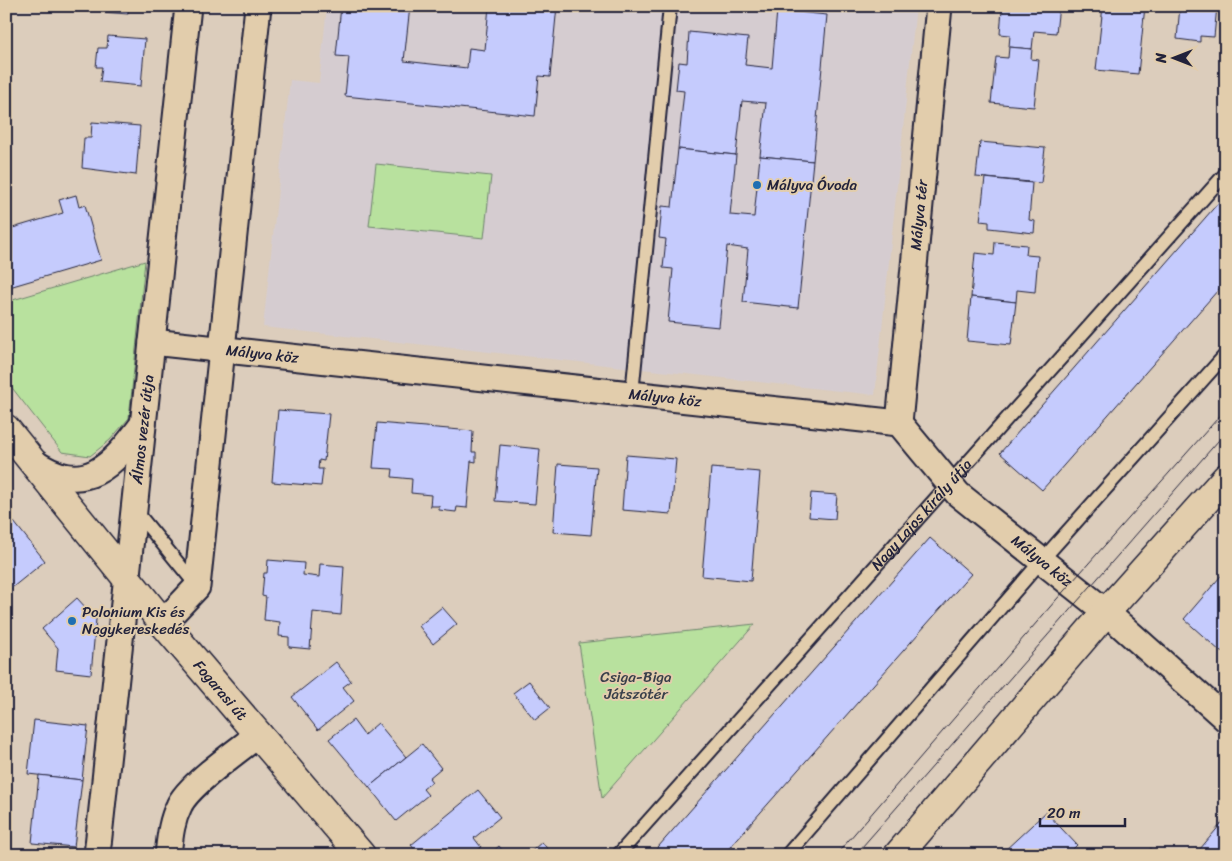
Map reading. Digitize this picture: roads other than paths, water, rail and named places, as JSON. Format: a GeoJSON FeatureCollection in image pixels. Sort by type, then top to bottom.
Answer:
{"type":"FeatureCollection","features":[{"type":"Feature","properties":{"kind":"main road","name":"Fogarasi út"},"geometry":{"type":"LineString","coordinates":[[7,432],[32,460],[163,623],[361,855]]}},
{"type":"Feature","properties":{"kind":"main road"},"geometry":{"type":"LineString","coordinates":[[898,855],[1106,612],[1226,478]]}},
{"type":"Feature","properties":{"kind":"street","name":"Álmos vezér útja"},"geometry":{"type":"LineString","coordinates":[[96,855],[188,6]]}},
{"type":"Feature","properties":{"kind":"street"},"geometry":{"type":"LineString","coordinates":[[163,623],[197,587],[258,6]]}},
{"type":"Feature","properties":{"kind":"street","name":"Mályva tér"},"geometry":{"type":"LineString","coordinates":[[899,423],[939,6]]}},
{"type":"Feature","properties":{"kind":"street","name":"Mályva köz"},"geometry":{"type":"LineString","coordinates":[[152,342],[899,423],[958,494],[1106,612],[1226,719]]}},
{"type":"Feature","properties":{"kind":"street"},"geometry":{"type":"LineString","coordinates":[[32,460],[48,471],[64,477],[92,475],[104,469],[116,459],[144,424]]}},
{"type":"Feature","properties":{"kind":"street"},"geometry":{"type":"LineString","coordinates":[[168,855],[171,826],[180,804],[196,786],[259,734]]}},
{"type":"Feature","properties":{"kind":"lane"},"geometry":{"type":"LineString","coordinates":[[632,394],[670,6]]}},
{"type":"Feature","properties":{"kind":"lane","name":"Nagy Lajos király útja"},"geometry":{"type":"LineString","coordinates":[[618,855],[1226,173]]}},
{"type":"Feature","properties":{"kind":"lane"},"geometry":{"type":"LineString","coordinates":[[788,855],[1042,560],[1226,354]]}},
{"type":"Feature","properties":{"kind":"lane"},"geometry":{"type":"LineString","coordinates":[[134,510],[197,587]]}},
{"type":"Feature","properties":{"kind":"tram line"},"geometry":{"type":"LineString","coordinates":[[836,855],[1056,600],[1226,409]]}},
{"type":"Feature","properties":{"kind":"tram line"},"geometry":{"type":"LineString","coordinates":[[855,855],[1226,432]]}},
{"type":"Feature","properties":{"kind":"place","name":"Mályva Óvoda"},"geometry":{"type":"Point","coordinates":[757,185]}},
{"type":"Feature","properties":{"kind":"place","name":"Polonium Kis és Nagykereskedés"},"geometry":{"type":"Point","coordinates":[72,621]}},
{"type":"Feature","properties":{"kind":"park label","name":"Csiga-Biga Játszótér"},"geometry":{"type":"Point","coordinates":[636,686]}}]}
